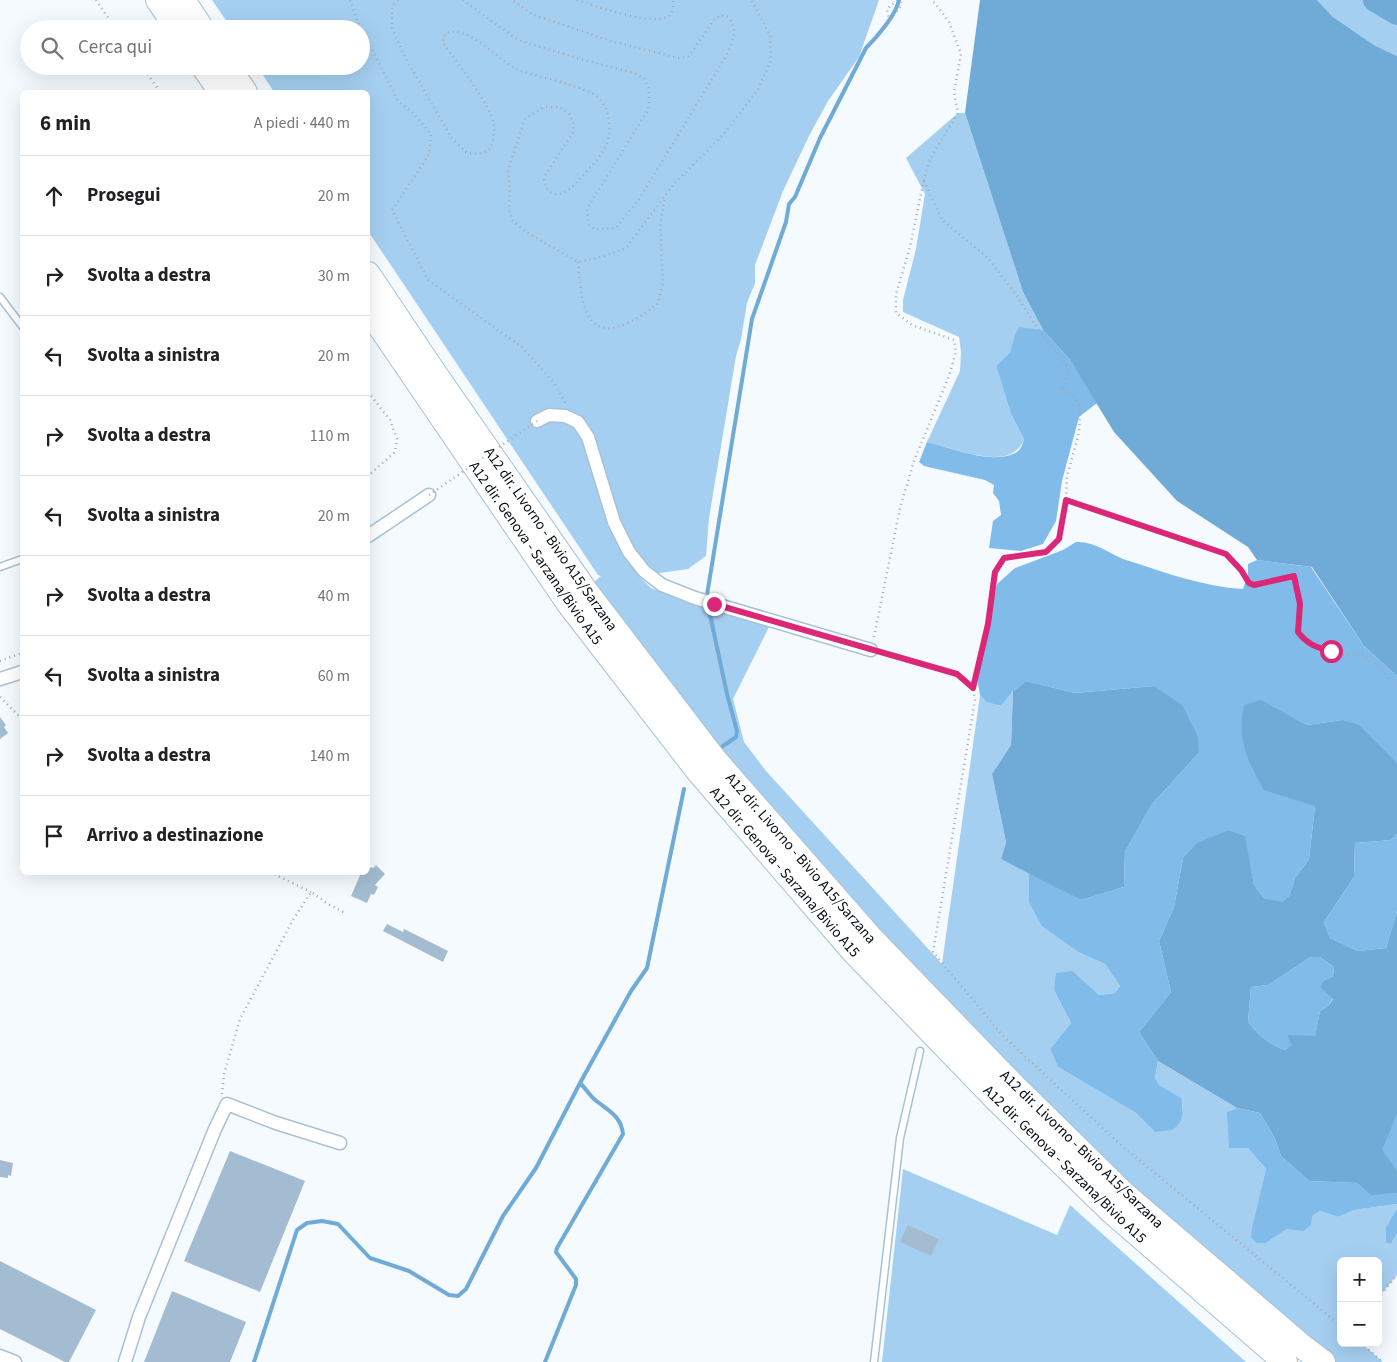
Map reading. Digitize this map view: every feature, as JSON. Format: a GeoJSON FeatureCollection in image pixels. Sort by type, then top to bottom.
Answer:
{"type":"FeatureCollection","features":[{"type":"Feature","properties":{"kind":"highway"},"geometry":{"type":"LineString","coordinates":[[158,0],[172,20]]}},
{"type":"Feature","properties":{"kind":"highway"},"geometry":{"type":"LineString","coordinates":[[183,0],[196,20]]}},
{"type":"Feature","properties":{"kind":"highway"},"geometry":{"type":"LineString","coordinates":[[209,75],[220,90]]}},
{"type":"Feature","properties":{"kind":"highway"},"geometry":{"type":"LineString","coordinates":[[233,75],[244,90]]}},
{"type":"Feature","properties":{"kind":"highway","name":"A12 dir. Livorno - Bivio A15/Sarzana"},"geometry":{"type":"LineString","coordinates":[[370,277],[585,590],[715,760],[857,922],[1012,1084],[1124,1194],[1303,1347],[1324,1362]]}},
{"type":"Feature","properties":{"kind":"highway","name":"A12 dir. Genova - Sarzana/Bivio A15"},"geometry":{"type":"LineString","coordinates":[[370,312],[569,604],[698,771],[854,951],[997,1100],[1111,1210],[1285,1362]]}},
{"type":"Feature","properties":{"kind":"street"},"geometry":{"type":"LineString","coordinates":[[537,421],[549,414],[565,416],[578,422],[588,438],[614,522],[629,552],[644,571],[662,585],[695,598],[871,650]]}},
{"type":"Feature","properties":{"kind":"street"},"geometry":{"type":"LineString","coordinates":[[370,535],[429,495]]}},
{"type":"Feature","properties":{"kind":"street"},"geometry":{"type":"LineString","coordinates":[[0,679],[20,673]]}},
{"type":"Feature","properties":{"kind":"street"},"geometry":{"type":"LineString","coordinates":[[125,1362],[139,1317],[227,1104],[276,1123],[340,1143]]}},
{"type":"Feature","properties":{"kind":"street"},"geometry":{"type":"LineString","coordinates":[[0,1356],[14,1362]]}},
{"type":"Feature","properties":{"kind":"lane"},"geometry":{"type":"LineString","coordinates":[[0,297],[20,323]]}},
{"type":"Feature","properties":{"kind":"lane"},"geometry":{"type":"LineString","coordinates":[[0,567],[20,560]]}},
{"type":"Feature","properties":{"kind":"lane"},"geometry":{"type":"LineString","coordinates":[[874,1362],[900,1138],[920,1051]]}},
{"type":"Feature","properties":{"kind":"path"},"geometry":{"type":"LineString","coordinates":[[96,0],[110,20]]}},
{"type":"Feature","properties":{"kind":"path"},"geometry":{"type":"LineString","coordinates":[[350,0],[357,20]]}},
{"type":"Feature","properties":{"kind":"path"},"geometry":{"type":"LineString","coordinates":[[398,0],[392,9],[392,28],[407,61],[451,137],[467,153],[478,154],[488,151],[492,142],[494,123],[486,105],[444,44],[443,39],[446,33],[460,32],[491,50],[514,68],[575,86],[599,98],[608,114],[610,134],[602,152],[573,187],[563,193],[552,194],[549,192],[544,177],[573,133],[574,124],[569,114],[560,107],[544,107],[525,119],[508,170],[509,207],[512,220],[526,232],[578,262],[606,256],[626,248],[673,185],[723,135],[757,91],[771,61],[770,35],[751,0]]}},
{"type":"Feature","properties":{"kind":"path"},"geometry":{"type":"LineString","coordinates":[[463,0],[518,40],[634,73],[644,78],[649,89],[648,110],[587,209],[589,225],[596,229],[616,228],[639,199],[728,52],[734,36],[732,23],[728,17],[720,15],[714,20],[688,57],[678,58],[611,41],[534,15],[512,0]]}},
{"type":"Feature","properties":{"kind":"path"},"geometry":{"type":"LineString","coordinates":[[577,0],[606,10],[645,19],[660,20],[670,15],[673,10],[673,0]]}},
{"type":"Feature","properties":{"kind":"path"},"geometry":{"type":"LineString","coordinates":[[897,0],[887,10],[889,19],[900,7],[901,0]]}},
{"type":"Feature","properties":{"kind":"path"},"geometry":{"type":"LineString","coordinates":[[930,0],[935,3],[949,22],[962,54],[954,92],[958,113],[931,157],[924,179],[910,247],[896,294],[896,313],[912,325],[954,340],[956,352],[949,376],[911,470],[900,508],[871,650],[957,674],[973,688]]}},
{"type":"Feature","properties":{"kind":"path"},"geometry":{"type":"LineString","coordinates":[[370,46],[398,101],[414,114],[431,134],[429,154],[392,210],[428,280],[522,347],[553,382],[578,422]]}},
{"type":"Feature","properties":{"kind":"path"},"geometry":{"type":"LineString","coordinates":[[148,75],[159,90]]}},
{"type":"Feature","properties":{"kind":"path"},"geometry":{"type":"LineString","coordinates":[[924,179],[942,220],[988,258],[1017,296],[1038,330],[1069,368],[1062,390],[1074,397],[1080,408],[1079,433],[1067,476],[1066,500],[1059,539],[1046,552],[1004,558],[995,572],[988,624],[973,688],[976,700],[933,952],[1003,1036],[1122,1146],[1337,1323]]}},
{"type":"Feature","properties":{"kind":"path"},"geometry":{"type":"LineString","coordinates":[[578,262],[584,308],[598,328],[612,328],[624,325],[657,305],[663,283],[660,227],[665,195]]}},
{"type":"Feature","properties":{"kind":"path"},"geometry":{"type":"LineString","coordinates":[[370,395],[390,420],[397,439],[395,452],[370,474]]}},
{"type":"Feature","properties":{"kind":"path"},"geometry":{"type":"LineString","coordinates":[[429,495],[537,421]]}},
{"type":"Feature","properties":{"kind":"path"},"geometry":{"type":"LineString","coordinates":[[1066,500],[1226,554],[1241,570],[1249,583],[1254,585],[1294,576],[1300,604],[1298,632],[1304,640],[1316,648],[1352,655],[1359,653],[1370,659],[1394,684],[1397,690]]}},
{"type":"Feature","properties":{"kind":"path"},"geometry":{"type":"LineString","coordinates":[[0,661],[20,654]]}},
{"type":"Feature","properties":{"kind":"path"},"geometry":{"type":"LineString","coordinates":[[0,697],[20,717]]}},
{"type":"Feature","properties":{"kind":"path"},"geometry":{"type":"LineString","coordinates":[[276,875],[310,892],[345,913]]}},
{"type":"Feature","properties":{"kind":"path"},"geometry":{"type":"LineString","coordinates":[[227,1104],[222,1095],[224,1074],[240,1019],[310,892]]}},
{"type":"Feature","properties":{"kind":"path"},"geometry":{"type":"LineString","coordinates":[[1382,1293],[1397,1275]]}},
{"type":"Feature","properties":{"kind":"path"},"geometry":{"type":"LineString","coordinates":[[1366,1347],[1383,1362]]}},
{"type":"Feature","properties":{"kind":"shaded area"},"geometry":{"type":"Polygon","coordinates":[[[212,0],[879,0],[859,57],[828,101],[809,136],[783,191],[755,265],[755,283],[747,303],[736,356],[709,518],[706,556],[688,569],[639,576],[651,588],[689,603],[769,627],[733,699],[744,742],[766,771],[942,964],[980,695],[986,702],[1001,706],[1013,691],[1011,745],[992,774],[1006,842],[1001,859],[1029,872],[1029,902],[1080,953],[1105,964],[1120,986],[1115,993],[1099,995],[1073,971],[1054,990],[1071,1023],[1050,1049],[1058,1067],[1136,1113],[1155,1132],[1182,1114],[1183,1106],[1180,1098],[1159,1085],[1155,1078],[1158,1061],[1237,1108],[1227,1112],[1248,1148],[1266,1169],[1251,1237],[1266,1243],[1320,1211],[1338,1217],[1354,1210],[1397,1204],[1397,1208],[1386,1227],[1386,1243],[1391,1244],[1397,1233],[1397,1275],[1382,1293],[1382,1257],[1337,1257],[1337,1347],[1366,1347],[1383,1362],[1324,1362],[1124,1194],[870,937],[585,590],[601,576],[598,575],[370,234],[370,90],[273,90],[263,75],[370,75],[370,20],[226,20],[212,0]]]}},
{"type":"Feature","properties":{"kind":"shaded area"},"geometry":{"type":"Polygon","coordinates":[[[980,0],[1317,0],[1333,17],[1374,45],[1397,56],[1397,676],[1364,646],[1312,567],[1257,560],[1248,547],[1177,501],[1114,432],[1070,360],[1043,330],[1023,292],[965,113],[980,0]]]}},
{"type":"Feature","properties":{"kind":"shaded area"},"geometry":{"type":"Polygon","coordinates":[[[1317,0],[1397,0],[1397,56],[1374,45],[1333,17],[1317,0]]]}},
{"type":"Feature","properties":{"kind":"shaded area"},"geometry":{"type":"Polygon","coordinates":[[[958,113],[965,113],[1023,292],[1043,330],[1019,328],[1015,334],[1010,352],[996,366],[1011,414],[1024,439],[1017,449],[1007,455],[995,457],[966,453],[927,442],[960,371],[961,352],[959,337],[903,312],[903,300],[916,249],[925,194],[906,158],[958,113]]]}},
{"type":"Feature","properties":{"kind":"shaded area"},"geometry":{"type":"Polygon","coordinates":[[[1019,327],[1043,330],[1070,360],[1097,403],[1079,417],[1062,481],[1056,521],[1043,544],[1021,551],[989,548],[993,521],[1001,515],[999,501],[993,493],[994,485],[985,480],[924,466],[919,462],[927,442],[970,454],[993,457],[1003,457],[1019,450],[1024,439],[1011,414],[996,366],[1010,352],[1019,327]]]}},
{"type":"Feature","properties":{"kind":"shaded area"},"geometry":{"type":"Polygon","coordinates":[[[1076,542],[1096,546],[1126,560],[1169,574],[1228,588],[1243,589],[1248,575],[1248,564],[1257,560],[1311,567],[1364,646],[1397,676],[1397,763],[1342,720],[1307,725],[1261,701],[1315,806],[1309,859],[1295,878],[1289,896],[1284,903],[1264,898],[1254,885],[1244,836],[1229,830],[1183,858],[1174,907],[1159,941],[1171,992],[1139,1032],[1158,1061],[1155,1078],[1159,1085],[1181,1098],[1183,1112],[1181,1121],[1171,1130],[1155,1132],[1136,1113],[1058,1067],[1050,1049],[1071,1023],[1054,990],[1056,973],[1073,971],[1099,995],[1115,993],[1120,986],[1105,964],[1080,953],[1042,926],[1029,902],[1029,872],[1081,900],[1124,887],[1125,852],[1152,804],[1199,753],[1154,686],[1075,693],[1026,681],[1013,691],[1001,706],[986,702],[980,695],[977,678],[997,584],[1015,568],[1063,550],[1076,542]]]}},
{"type":"Feature","properties":{"kind":"shaded area"},"geometry":{"type":"Polygon","coordinates":[[[1026,681],[1075,693],[1154,686],[1182,705],[1198,737],[1199,753],[1152,804],[1125,852],[1124,887],[1081,900],[1001,859],[1006,842],[992,774],[1011,745],[1013,691],[1026,681]]]}},
{"type":"Feature","properties":{"kind":"shaded area"},"geometry":{"type":"Polygon","coordinates":[[[1261,700],[1307,725],[1342,720],[1359,725],[1397,763],[1397,834],[1391,840],[1355,843],[1354,877],[1324,922],[1330,938],[1358,951],[1386,948],[1397,911],[1397,1115],[1382,1150],[1397,1170],[1397,1193],[1371,1195],[1357,1183],[1309,1181],[1281,1156],[1275,1139],[1260,1113],[1237,1108],[1158,1061],[1139,1032],[1171,992],[1159,941],[1174,907],[1183,858],[1197,843],[1229,830],[1245,836],[1254,885],[1264,898],[1283,902],[1289,896],[1295,878],[1309,859],[1315,806],[1264,790],[1245,749],[1242,729],[1244,705],[1261,700]],[[1311,957],[1268,985],[1251,987],[1248,1022],[1264,1039],[1279,1048],[1285,1050],[1292,1045],[1288,1035],[1315,1036],[1320,1011],[1328,1006],[1333,999],[1320,987],[1325,980],[1333,976],[1334,967],[1320,957],[1311,957]]]}},
{"type":"Feature","properties":{"kind":"shaded area"},"geometry":{"type":"Polygon","coordinates":[[[1397,834],[1397,911],[1386,948],[1358,951],[1330,938],[1324,922],[1354,877],[1355,843],[1391,840],[1397,834]]]}},
{"type":"Feature","properties":{"kind":"shaded area"},"geometry":{"type":"Polygon","coordinates":[[[1311,957],[1320,957],[1334,967],[1333,976],[1325,980],[1333,998],[1328,1006],[1320,1011],[1315,1037],[1288,1038],[1293,1045],[1285,1050],[1264,1039],[1248,1022],[1251,987],[1268,985],[1311,957]]]}},
{"type":"Feature","properties":{"kind":"shaded area"},"geometry":{"type":"Polygon","coordinates":[[[1237,1108],[1260,1113],[1275,1139],[1281,1156],[1309,1181],[1357,1183],[1371,1194],[1397,1193],[1397,1204],[1354,1210],[1338,1217],[1320,1211],[1312,1216],[1311,1225],[1304,1231],[1287,1229],[1266,1243],[1257,1243],[1251,1237],[1252,1228],[1266,1169],[1248,1148],[1229,1148],[1227,1112],[1237,1108]]]}},
{"type":"Feature","properties":{"kind":"shaded area"},"geometry":{"type":"Polygon","coordinates":[[[1397,1115],[1397,1170],[1381,1150],[1397,1115]]]}},
{"type":"Feature","properties":{"kind":"shaded area"},"geometry":{"type":"Polygon","coordinates":[[[903,1169],[1057,1235],[1070,1205],[1246,1362],[882,1362],[903,1169]]]}},
{"type":"Feature","properties":{"kind":"shaded area"},"geometry":{"type":"Polygon","coordinates":[[[1397,1208],[1397,1233],[1391,1244],[1386,1243],[1386,1227],[1397,1208]]]}},
{"type":"Feature","properties":{"kind":"building"},"geometry":{"type":"Polygon","coordinates":[[[0,717],[6,725],[4,727],[8,733],[0,739],[0,717]]]}},
{"type":"Feature","properties":{"kind":"building"},"geometry":{"type":"Polygon","coordinates":[[[376,865],[385,874],[375,885],[378,887],[374,895],[371,894],[367,903],[351,896],[360,875],[370,875],[370,868],[376,865]]]}},
{"type":"Feature","properties":{"kind":"building"},"geometry":{"type":"Polygon","coordinates":[[[387,924],[403,932],[404,929],[448,951],[443,962],[383,931],[387,924]]]}},
{"type":"Feature","properties":{"kind":"building"},"geometry":{"type":"Polygon","coordinates":[[[230,1151],[305,1181],[260,1292],[184,1261],[230,1151]]]}},
{"type":"Feature","properties":{"kind":"building"},"geometry":{"type":"Polygon","coordinates":[[[0,1160],[13,1163],[11,1176],[8,1175],[8,1178],[0,1177],[0,1160]]]}},
{"type":"Feature","properties":{"kind":"building"},"geometry":{"type":"Polygon","coordinates":[[[908,1225],[939,1239],[931,1256],[900,1242],[908,1225]]]}},
{"type":"Feature","properties":{"kind":"building"},"geometry":{"type":"Polygon","coordinates":[[[0,1261],[96,1310],[69,1362],[65,1362],[0,1329],[0,1261]]]}},
{"type":"Feature","properties":{"kind":"building"},"geometry":{"type":"Polygon","coordinates":[[[172,1291],[246,1322],[230,1362],[144,1362],[172,1291]]]}},
{"type":"Feature","properties":{"kind":"waterway"},"geometry":{"type":"LineString","coordinates":[[707,595],[752,319],[786,222],[789,204],[795,197],[820,138],[866,48],[890,19],[899,0]]}},
{"type":"Feature","properties":{"kind":"waterway"},"geometry":{"type":"LineString","coordinates":[[1375,0],[1397,13]]}},
{"type":"Feature","properties":{"kind":"waterway"},"geometry":{"type":"LineString","coordinates":[[709,610],[737,731],[736,737],[720,748]]}},
{"type":"Feature","properties":{"kind":"waterway"},"geometry":{"type":"LineString","coordinates":[[545,1362],[576,1285],[576,1279],[556,1252],[557,1248],[623,1134],[622,1127],[616,1117],[594,1099],[580,1083],[631,991],[647,968],[684,789]]}},
{"type":"Feature","properties":{"kind":"waterway"},"geometry":{"type":"LineString","coordinates":[[254,1362],[297,1230],[307,1223],[322,1221],[338,1224],[370,1258],[409,1271],[449,1295],[458,1296],[466,1289],[503,1216],[536,1168],[580,1083]]}},
{"type":"Feature","properties":{"kind":"route"},"geometry":{"type":"LineString","coordinates":[[714,604],[957,674],[969,682],[973,688],[988,624],[995,572],[1004,558],[1046,552],[1059,539],[1066,500],[1226,554],[1241,570],[1249,583],[1254,585],[1294,576],[1300,604],[1298,632],[1304,640],[1316,648],[1331,651]]}}]}
